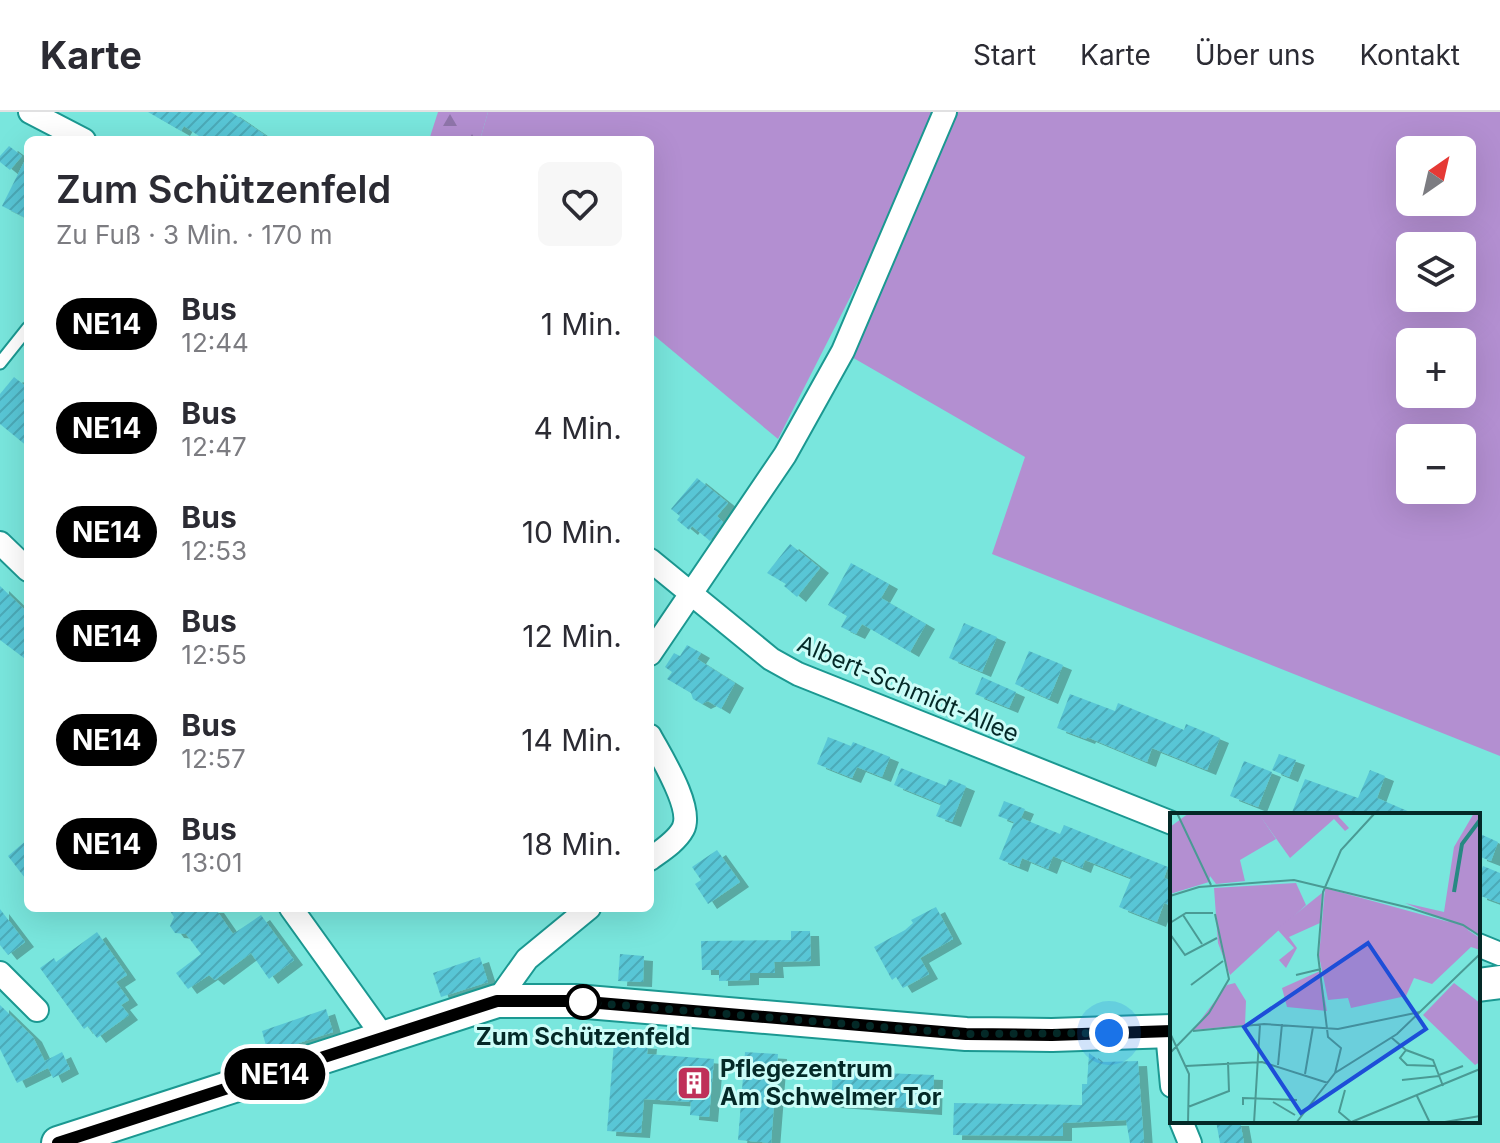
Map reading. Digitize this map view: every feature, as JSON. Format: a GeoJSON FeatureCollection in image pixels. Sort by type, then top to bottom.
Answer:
{"type":"FeatureCollection","features":[{"type":"Feature","properties":{"kind":"street"},"geometry":{"type":"LineString","coordinates":[[30,112],[76,136]]}},
{"type":"Feature","properties":{"kind":"street"},"geometry":{"type":"LineString","coordinates":[[654,648],[785,455],[843,351],[945,112]]}},
{"type":"Feature","properties":{"kind":"street"},"geometry":{"type":"LineString","coordinates":[[0,543],[24,566]]}},
{"type":"Feature","properties":{"kind":"street","name":"Albert-Schmidt-Allee"},"geometry":{"type":"LineString","coordinates":[[654,563],[771,659],[798,674],[1170,822]]}},
{"type":"Feature","properties":{"kind":"street"},"geometry":{"type":"LineString","coordinates":[[654,744],[679,792],[686,819],[672,841],[654,856]]}},
{"type":"Feature","properties":{"kind":"street"},"geometry":{"type":"LineString","coordinates":[[294,912],[385,1039]]}},
{"type":"Feature","properties":{"kind":"street"},"geometry":{"type":"LineString","coordinates":[[497,1001],[527,959],[584,912]]}},
{"type":"Feature","properties":{"kind":"street"},"geometry":{"type":"LineString","coordinates":[[1480,946],[1500,954]]}},
{"type":"Feature","properties":{"kind":"street"},"geometry":{"type":"LineString","coordinates":[[0,973],[37,1010]]}},
{"type":"Feature","properties":{"kind":"street"},"geometry":{"type":"LineString","coordinates":[[1480,985],[1500,982]]}},
{"type":"Feature","properties":{"kind":"street"},"geometry":{"type":"LineString","coordinates":[[58,1143],[497,1001],[575,1001],[966,1034],[1169,1031]]}},
{"type":"Feature","properties":{"kind":"street"},"geometry":{"type":"LineString","coordinates":[[1182,1123],[1190,1143]]}},
{"type":"Feature","properties":{"kind":"lane"},"geometry":{"type":"LineString","coordinates":[[0,363],[24,333]]}},
{"type":"Feature","properties":{"kind":"green space"},"geometry":{"type":"Polygon","coordinates":[[[438,112],[488,112],[481,136],[430,136],[438,112]]]}},
{"type":"Feature","properties":{"kind":"green space"},"geometry":{"type":"Polygon","coordinates":[[[488,112],[933,112],[863,272],[778,439],[654,335],[654,136],[481,136],[488,112]]]}},
{"type":"Feature","properties":{"kind":"green space"},"geometry":{"type":"Polygon","coordinates":[[[951,112],[1500,112],[1500,756],[992,554],[1025,457],[850,356],[951,112]]]}},
{"type":"Feature","properties":{"kind":"building"},"geometry":{"type":"Polygon","coordinates":[[[148,112],[231,112],[266,136],[199,136],[184,126],[181,131],[148,112]]]}},
{"type":"Feature","properties":{"kind":"building"},"geometry":{"type":"Polygon","coordinates":[[[9,146],[22,156],[10,170],[0,162],[0,156],[9,146]]]}},
{"type":"Feature","properties":{"kind":"building"},"geometry":{"type":"Polygon","coordinates":[[[24,162],[24,217],[2,206],[24,162]]]}},
{"type":"Feature","properties":{"kind":"building"},"geometry":{"type":"Polygon","coordinates":[[[14,377],[24,385],[24,444],[0,424],[0,394],[14,377]]]}},
{"type":"Feature","properties":{"kind":"building"},"geometry":{"type":"Polygon","coordinates":[[[697,478],[728,503],[717,516],[723,522],[710,541],[692,526],[689,530],[677,520],[680,516],[671,509],[697,478]]]}},
{"type":"Feature","properties":{"kind":"building"},"geometry":{"type":"Polygon","coordinates":[[[790,544],[820,568],[797,597],[784,586],[786,584],[767,573],[790,544]]]}},
{"type":"Feature","properties":{"kind":"building"},"geometry":{"type":"Polygon","coordinates":[[[851,563],[889,584],[881,598],[926,624],[910,652],[862,624],[856,634],[841,627],[847,616],[828,605],[851,563]]]}},
{"type":"Feature","properties":{"kind":"building"},"geometry":{"type":"Polygon","coordinates":[[[0,586],[24,609],[24,658],[0,640],[0,586]]]}},
{"type":"Feature","properties":{"kind":"building"},"geometry":{"type":"Polygon","coordinates":[[[964,623],[997,637],[982,672],[949,658],[964,623]]]}},
{"type":"Feature","properties":{"kind":"building"},"geometry":{"type":"Polygon","coordinates":[[[687,645],[701,653],[697,659],[735,683],[721,709],[708,701],[702,704],[693,699],[691,693],[667,679],[672,672],[665,667],[674,653],[680,656],[687,645]]]}},
{"type":"Feature","properties":{"kind":"building"},"geometry":{"type":"Polygon","coordinates":[[[1029,651],[1063,665],[1049,699],[1015,684],[1029,651]]]}},
{"type":"Feature","properties":{"kind":"building"},"geometry":{"type":"Polygon","coordinates":[[[982,677],[1016,692],[1009,708],[975,694],[982,677]]]}},
{"type":"Feature","properties":{"kind":"building"},"geometry":{"type":"Polygon","coordinates":[[[1070,694],[1115,711],[1118,703],[1184,730],[1186,724],[1220,738],[1207,770],[1152,748],[1147,762],[1057,728],[1070,694]]]}},
{"type":"Feature","properties":{"kind":"building"},"geometry":{"type":"Polygon","coordinates":[[[828,737],[851,746],[853,742],[890,757],[882,777],[857,767],[852,778],[817,764],[828,737]]]}},
{"type":"Feature","properties":{"kind":"building"},"geometry":{"type":"Polygon","coordinates":[[[1279,754],[1296,760],[1289,777],[1272,770],[1279,754]]]}},
{"type":"Feature","properties":{"kind":"building"},"geometry":{"type":"Polygon","coordinates":[[[1244,761],[1272,772],[1258,807],[1230,796],[1244,761]]]}},
{"type":"Feature","properties":{"kind":"building"},"geometry":{"type":"Polygon","coordinates":[[[901,768],[946,786],[949,779],[966,786],[952,822],[936,816],[941,804],[894,785],[901,768]]]}},
{"type":"Feature","properties":{"kind":"building"},"geometry":{"type":"Polygon","coordinates":[[[1370,770],[1385,776],[1377,798],[1412,813],[1292,813],[1305,779],[1358,798],[1370,770]]]}},
{"type":"Feature","properties":{"kind":"building"},"geometry":{"type":"Polygon","coordinates":[[[1004,801],[1025,809],[1021,818],[1060,834],[1064,825],[1168,867],[1164,878],[1170,880],[1170,905],[1164,903],[1157,922],[1119,907],[1131,878],[1085,860],[1082,868],[1053,856],[1048,869],[1022,858],[1019,867],[999,859],[1014,822],[998,816],[1004,801]]]}},
{"type":"Feature","properties":{"kind":"building"},"geometry":{"type":"Polygon","coordinates":[[[1480,834],[1498,842],[1491,861],[1480,857],[1480,834]]]}},
{"type":"Feature","properties":{"kind":"building"},"geometry":{"type":"Polygon","coordinates":[[[24,842],[24,877],[8,856],[24,842]]]}},
{"type":"Feature","properties":{"kind":"building"},"geometry":{"type":"Polygon","coordinates":[[[717,850],[740,882],[708,904],[695,884],[701,880],[692,867],[717,850]]]}},
{"type":"Feature","properties":{"kind":"building"},"geometry":{"type":"Polygon","coordinates":[[[1483,866],[1500,873],[1500,903],[1480,896],[1483,866]]]}},
{"type":"Feature","properties":{"kind":"building"},"geometry":{"type":"Polygon","coordinates":[[[936,907],[953,939],[920,958],[929,974],[903,988],[896,977],[892,980],[874,947],[905,930],[913,923],[911,920],[936,907]]]}},
{"type":"Feature","properties":{"kind":"building"},"geometry":{"type":"Polygon","coordinates":[[[0,909],[25,942],[8,955],[0,945],[0,909]]]}},
{"type":"Feature","properties":{"kind":"building"},"geometry":{"type":"Polygon","coordinates":[[[171,912],[218,912],[233,934],[261,915],[294,960],[269,979],[251,953],[215,980],[209,975],[188,989],[176,973],[201,954],[186,934],[175,933],[170,926],[174,917],[171,912]]]}},
{"type":"Feature","properties":{"kind":"building"},"geometry":{"type":"Polygon","coordinates":[[[791,931],[810,931],[811,961],[774,962],[775,973],[750,973],[750,980],[719,981],[719,970],[702,970],[701,941],[791,940],[791,931]]]}},
{"type":"Feature","properties":{"kind":"building"},"geometry":{"type":"Polygon","coordinates":[[[97,932],[127,975],[116,982],[129,1000],[121,1005],[129,1015],[97,1038],[88,1026],[84,1029],[40,968],[54,958],[56,962],[97,932]]]}},
{"type":"Feature","properties":{"kind":"building"},"geometry":{"type":"Polygon","coordinates":[[[620,954],[644,956],[643,982],[618,981],[620,954]]]}},
{"type":"Feature","properties":{"kind":"building"},"geometry":{"type":"Polygon","coordinates":[[[480,957],[488,982],[441,997],[433,973],[480,957]]]}},
{"type":"Feature","properties":{"kind":"building"},"geometry":{"type":"Polygon","coordinates":[[[0,1005],[33,1037],[48,1068],[17,1083],[0,1049],[0,1005]]]}},
{"type":"Feature","properties":{"kind":"building"},"geometry":{"type":"Polygon","coordinates":[[[326,1009],[333,1032],[268,1053],[262,1031],[326,1009]]]}},
{"type":"Feature","properties":{"kind":"building"},"geometry":{"type":"Polygon","coordinates":[[[614,1042],[648,1044],[647,1054],[714,1059],[709,1117],[690,1115],[691,1102],[644,1099],[641,1133],[607,1131],[614,1042]]]}},
{"type":"Feature","properties":{"kind":"building"},"geometry":{"type":"Polygon","coordinates":[[[62,1052],[70,1069],[53,1078],[45,1061],[62,1052]]]}},
{"type":"Feature","properties":{"kind":"building"},"geometry":{"type":"Polygon","coordinates":[[[745,1052],[778,1054],[771,1143],[738,1140],[745,1052]]]}},
{"type":"Feature","properties":{"kind":"building"},"geometry":{"type":"Polygon","coordinates":[[[1089,1053],[1101,1062],[1138,1061],[1144,1143],[1130,1143],[1126,1120],[1063,1123],[1063,1136],[953,1135],[954,1103],[1082,1105],[1082,1084],[1087,1084],[1089,1053]]]}},
{"type":"Feature","properties":{"kind":"building"},"geometry":{"type":"Polygon","coordinates":[[[833,1071],[934,1075],[933,1110],[831,1103],[833,1071]]]}},
{"type":"Feature","properties":{"kind":"building"},"geometry":{"type":"Polygon","coordinates":[[[1216,1123],[1240,1123],[1244,1143],[1220,1143],[1216,1123]]]}},
{"type":"Feature","properties":{"kind":"bus line","name":"NE14"},"geometry":{"type":"LineString","coordinates":[[58,1143],[497,1001],[575,1001],[966,1034],[1170,1031]]}},
{"type":"Feature","properties":{"kind":"place","name":"Zum Schützenfeld"},"geometry":{"type":"Point","coordinates":[583,1002]}},
{"type":"Feature","properties":{"kind":"place","name":"Pflegezentrum Am Schwelmer Tor"},"geometry":{"type":"Point","coordinates":[694,1083]}},
{"type":"Feature","properties":{"kind":"route"},"geometry":{"type":"LineString","coordinates":[[583,1002],[966,1034],[1109,1033]]}}]}
